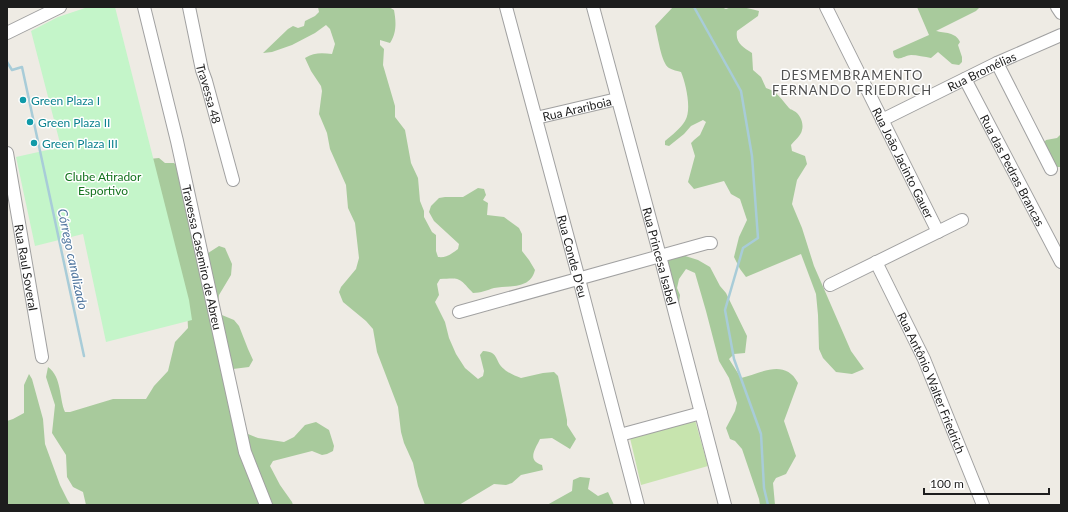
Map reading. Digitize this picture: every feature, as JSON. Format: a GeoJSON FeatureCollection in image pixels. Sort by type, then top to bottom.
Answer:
{"type":"FeatureCollection","features":[{"type":"Feature","properties":{"kind":"street"},"geometry":{"type":"LineString","coordinates":[[7,33],[60,7]]}},
{"type":"Feature","properties":{"kind":"street","name":"Travessa Casemiro de Abreu"},"geometry":{"type":"LineString","coordinates":[[144,7],[177,141],[245,452],[266,505]]}},
{"type":"Feature","properties":{"kind":"street","name":"Travessa 48"},"geometry":{"type":"LineString","coordinates":[[188,7],[202,70],[233,180]]}},
{"type":"Feature","properties":{"kind":"street","name":"Rua Conde D'eu"},"geometry":{"type":"LineString","coordinates":[[506,7],[638,505]]}},
{"type":"Feature","properties":{"kind":"street","name":"Rua Princesa Isabel"},"geometry":{"type":"LineString","coordinates":[[593,7],[725,505]]}},
{"type":"Feature","properties":{"kind":"street","name":"Rua João Jacinto Gauer"},"geometry":{"type":"LineString","coordinates":[[826,7],[938,232]]}},
{"type":"Feature","properties":{"kind":"street"},"geometry":{"type":"LineString","coordinates":[[1056,7],[1061,13]]}},
{"type":"Feature","properties":{"kind":"street","name":"Rua Bromélias"},"geometry":{"type":"LineString","coordinates":[[882,120],[997,63],[1061,35]]}},
{"type":"Feature","properties":{"kind":"street"},"geometry":{"type":"LineString","coordinates":[[997,63],[1051,169]]}},
{"type":"Feature","properties":{"kind":"street","name":"Rua das Pedras Brancas"},"geometry":{"type":"LineString","coordinates":[[965,79],[1061,262]]}},
{"type":"Feature","properties":{"kind":"street","name":"Rua Arariboia"},"geometry":{"type":"LineString","coordinates":[[536,118],[617,99]]}},
{"type":"Feature","properties":{"kind":"street","name":"Rua Raul Soveral"},"geometry":{"type":"LineString","coordinates":[[7,153],[10,181],[42,357]]}},
{"type":"Feature","properties":{"kind":"street","name":"Rua João Jacinto Gauer"},"geometry":{"type":"LineString","coordinates":[[830,285],[962,220]]}},
{"type":"Feature","properties":{"kind":"street"},"geometry":{"type":"LineString","coordinates":[[459,312],[711,243]]}},
{"type":"Feature","properties":{"kind":"street","name":"Rua Antônio Walter Friedrich"},"geometry":{"type":"LineString","coordinates":[[876,262],[924,360],[983,505]]}},
{"type":"Feature","properties":{"kind":"street"},"geometry":{"type":"LineString","coordinates":[[620,435],[701,412]]}},
{"type":"Feature","properties":{"kind":"green space","name":"Clube Atirador Esportivo"},"geometry":{"type":"Polygon","coordinates":[[[88,7],[115,7],[189,300],[192,320],[106,342],[83,234],[35,246],[16,157],[61,147],[31,31],[58,17],[88,7]]]}},
{"type":"Feature","properties":{"kind":"green space"},"geometry":{"type":"Polygon","coordinates":[[[318,7],[389,7],[394,10],[394,35],[390,43],[380,40],[380,45],[384,49],[383,65],[395,106],[395,117],[405,130],[411,163],[418,178],[420,201],[424,211],[424,217],[432,232],[436,235],[436,251],[438,257],[444,257],[451,254],[458,249],[459,244],[434,221],[429,212],[431,206],[439,198],[463,197],[478,188],[484,189],[486,195],[483,200],[488,203],[487,215],[504,217],[519,228],[522,234],[522,251],[535,270],[529,281],[524,284],[494,288],[476,293],[473,293],[462,281],[456,279],[440,279],[437,284],[439,295],[435,302],[445,322],[449,338],[456,354],[465,368],[478,379],[483,376],[484,371],[480,355],[483,351],[492,353],[501,366],[512,374],[521,378],[554,372],[558,376],[567,425],[576,439],[570,449],[552,438],[540,439],[533,457],[537,463],[542,465],[543,470],[521,475],[512,483],[506,485],[494,484],[459,505],[425,505],[418,486],[413,463],[404,443],[398,407],[377,352],[373,329],[366,321],[343,302],[339,292],[341,287],[356,269],[359,258],[355,223],[348,208],[346,185],[330,149],[327,133],[319,114],[322,91],[321,86],[311,71],[305,58],[315,54],[332,54],[335,44],[330,29],[326,25],[315,33],[292,45],[272,52],[263,53],[288,29],[293,26],[298,28],[304,26],[305,21],[315,16],[319,12],[318,7]]]}},
{"type":"Feature","properties":{"kind":"green space"},"geometry":{"type":"Polygon","coordinates":[[[673,7],[721,7],[726,9],[738,7],[759,11],[758,16],[737,31],[737,39],[740,44],[752,53],[753,70],[761,77],[766,88],[770,89],[782,99],[790,109],[798,114],[801,119],[801,132],[791,145],[792,151],[805,156],[807,164],[797,180],[792,204],[802,228],[814,266],[851,351],[864,369],[852,374],[836,372],[823,358],[819,349],[816,294],[801,254],[746,277],[740,269],[734,257],[739,237],[747,220],[740,199],[731,194],[724,181],[694,189],[688,182],[695,156],[691,143],[700,135],[706,122],[703,120],[691,126],[684,134],[669,146],[665,145],[665,141],[685,121],[688,110],[685,83],[681,72],[670,69],[666,65],[655,26],[673,7]]]}},
{"type":"Feature","properties":{"kind":"green space"},"geometry":{"type":"Polygon","coordinates":[[[917,7],[980,7],[976,11],[936,31],[956,36],[960,42],[958,45],[962,57],[962,62],[959,65],[952,64],[938,52],[931,58],[909,55],[895,58],[893,51],[929,35],[917,7]]]}},
{"type":"Feature","properties":{"kind":"green space"},"geometry":{"type":"Polygon","coordinates":[[[1061,134],[1061,167],[1055,167],[1043,144],[1046,140],[1057,138],[1061,134]]]}},
{"type":"Feature","properties":{"kind":"green space"},"geometry":{"type":"Polygon","coordinates":[[[159,158],[165,163],[174,163],[180,169],[205,255],[219,246],[225,248],[232,264],[231,275],[219,295],[217,313],[234,320],[239,326],[253,360],[249,367],[233,369],[228,373],[238,430],[258,438],[284,442],[294,437],[305,425],[316,422],[329,430],[334,446],[333,451],[322,455],[312,451],[273,461],[270,466],[293,505],[86,505],[83,492],[73,487],[67,477],[66,455],[52,433],[55,405],[46,377],[48,367],[56,376],[65,412],[70,412],[113,399],[146,399],[154,386],[168,371],[175,342],[188,328],[187,307],[149,159],[159,158]]]}},
{"type":"Feature","properties":{"kind":"green space"},"geometry":{"type":"Polygon","coordinates":[[[679,254],[698,260],[710,267],[720,286],[726,293],[747,336],[745,353],[734,354],[729,359],[741,378],[772,369],[780,369],[793,375],[798,383],[784,421],[796,456],[786,474],[776,478],[773,483],[775,505],[760,505],[742,449],[735,441],[730,439],[726,428],[735,411],[737,403],[729,378],[719,361],[695,273],[686,269],[679,279],[677,288],[680,295],[679,304],[677,304],[666,267],[669,259],[679,254]]]}},
{"type":"Feature","properties":{"kind":"green space"},"geometry":{"type":"Polygon","coordinates":[[[29,374],[32,379],[43,419],[45,444],[60,485],[71,505],[7,505],[7,421],[24,413],[24,385],[29,374]]]}},
{"type":"Feature","properties":{"kind":"green space"},"geometry":{"type":"Polygon","coordinates":[[[695,420],[708,466],[641,485],[630,438],[695,420]]]}},
{"type":"Feature","properties":{"kind":"green space"},"geometry":{"type":"Polygon","coordinates":[[[580,477],[590,478],[588,489],[598,496],[608,492],[614,505],[547,505],[572,491],[573,480],[580,477]]]}},
{"type":"Feature","properties":{"kind":"waterway"},"geometry":{"type":"LineString","coordinates":[[694,7],[741,91],[752,156],[758,238],[743,248],[725,310],[734,359],[761,434],[764,488],[768,505]]}},
{"type":"Feature","properties":{"kind":"waterway","name":"Córrego canalizado"},"geometry":{"type":"LineString","coordinates":[[7,62],[12,70],[22,67],[84,356]]}},
{"type":"Feature","properties":{"kind":"place","name":"Green Plaza I"},"geometry":{"type":"Point","coordinates":[23,100]}},
{"type":"Feature","properties":{"kind":"place","name":"Green Plaza II"},"geometry":{"type":"Point","coordinates":[30,122]}},
{"type":"Feature","properties":{"kind":"place","name":"Green Plaza III"},"geometry":{"type":"Point","coordinates":[34,143]}},
{"type":"Feature","properties":{"kind":"district","name":"DESMEMBRAMENTO FERNANDO FRIEDRICH"},"geometry":{"type":"Point","coordinates":[852,82]}}]}
